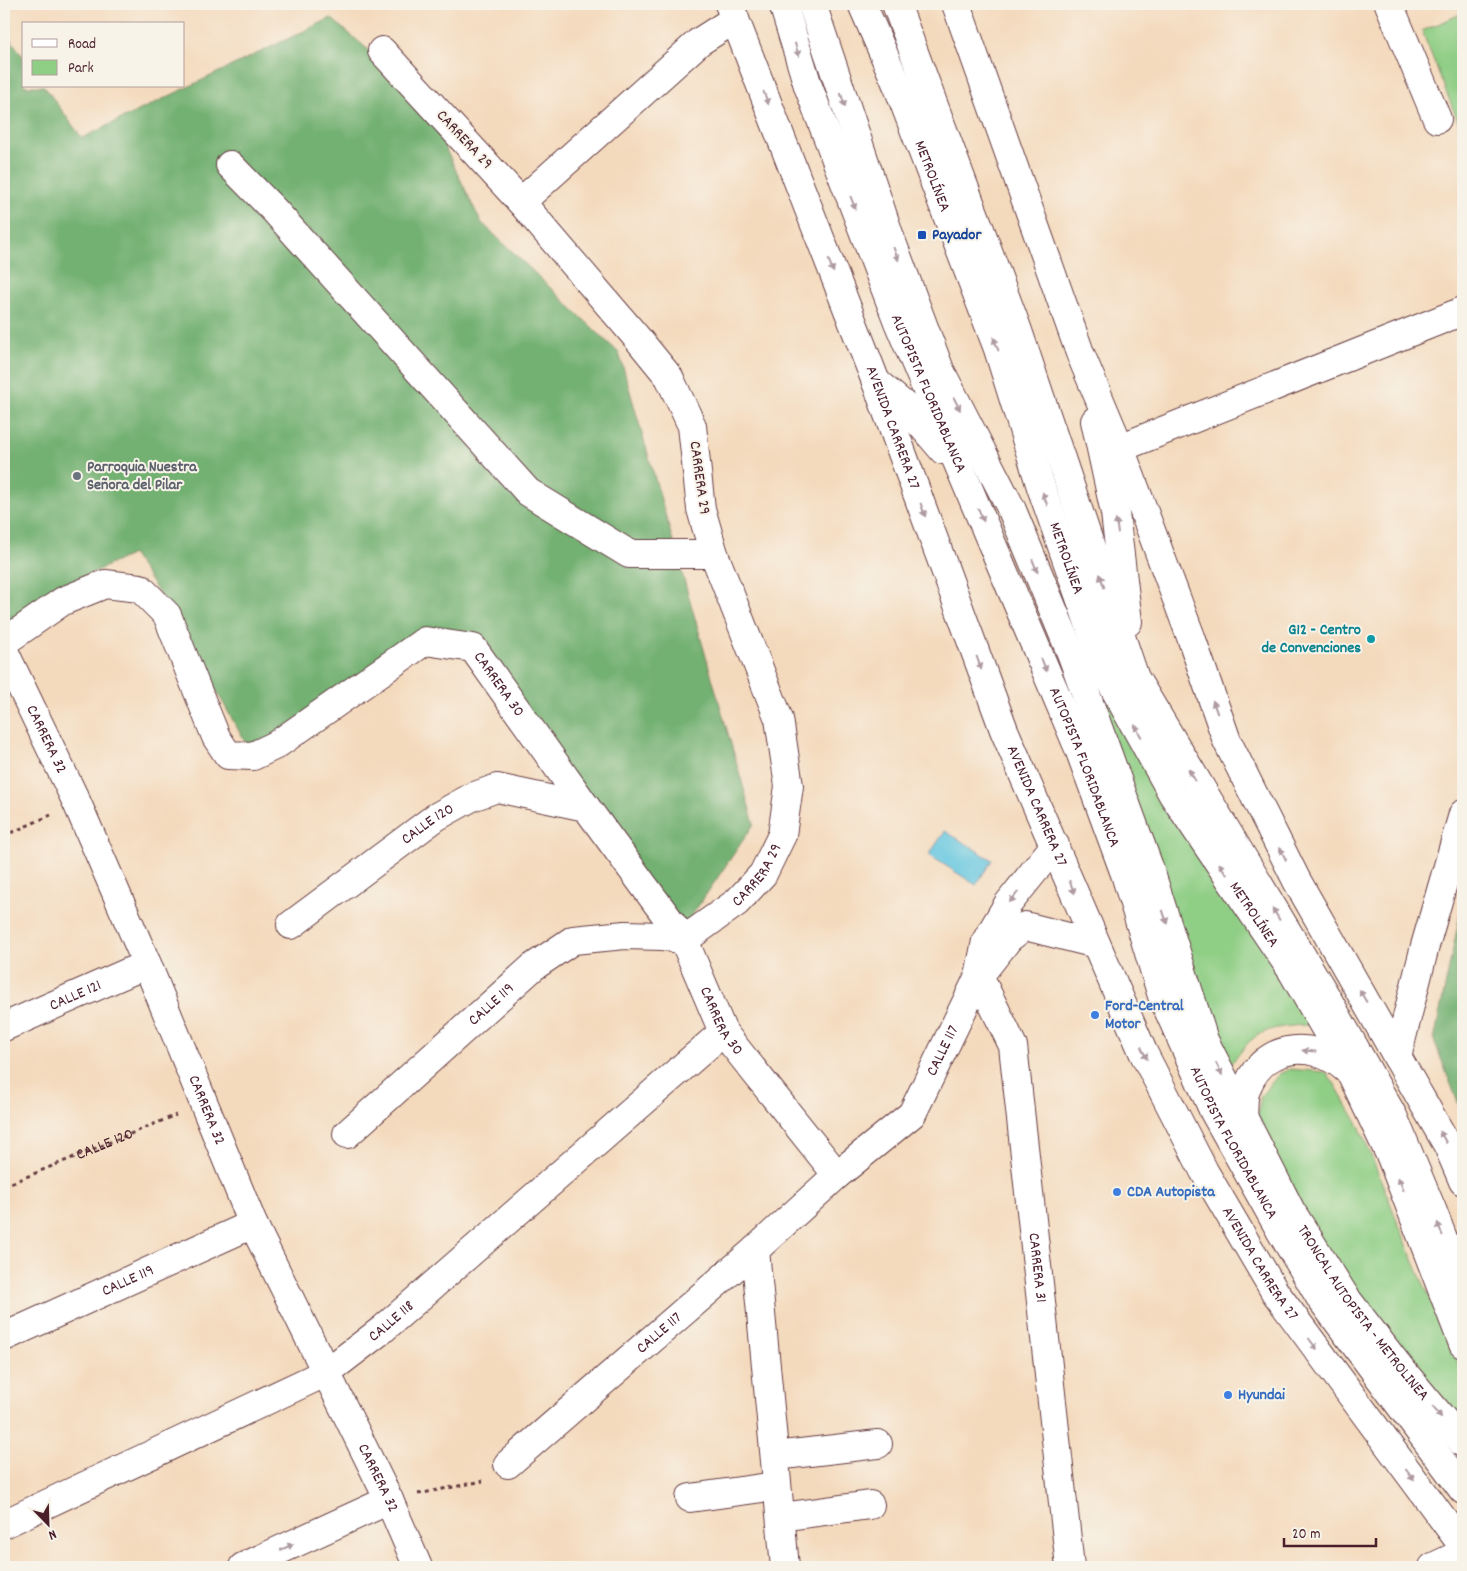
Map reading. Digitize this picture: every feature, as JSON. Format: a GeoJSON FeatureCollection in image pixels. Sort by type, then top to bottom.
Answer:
{"type":"FeatureCollection","features":[{"type":"Feature","properties":{"kind":"main road","name":"AUTOPISTA FLORIDABLANCA"},"geometry":{"type":"LineString","coordinates":[[783,4],[808,86],[898,322],[1079,748],[1125,874],[1162,996],[1214,1112],[1321,1299],[1463,1490]]}},
{"type":"Feature","properties":{"kind":"main road","name":"METROLÍNEA"},"geometry":{"type":"LineString","coordinates":[[812,4],[886,227],[940,370],[1016,519],[1072,653],[1150,870]]}},
{"type":"Feature","properties":{"kind":"main road","name":"METROLÍNEA"},"geometry":{"type":"LineString","coordinates":[[862,4],[898,87],[998,349],[1041,487],[1108,677],[1173,795],[1292,971],[1351,1073]]}},
{"type":"Feature","properties":{"kind":"main road"},"geometry":{"type":"LineString","coordinates":[[896,4],[1018,331],[1135,678],[1324,994],[1392,1116],[1434,1212],[1463,1290]]}},
{"type":"Feature","properties":{"kind":"main road"},"geometry":{"type":"LineString","coordinates":[[956,4],[1080,353],[1120,448],[1191,637],[1227,741],[1297,881],[1448,1146],[1463,1182]]}},
{"type":"Feature","properties":{"kind":"main road"},"geometry":{"type":"LineString","coordinates":[[1389,4],[1437,119]]}},
{"type":"Feature","properties":{"kind":"main road"},"geometry":{"type":"LineString","coordinates":[[521,202],[732,11]]}},
{"type":"Feature","properties":{"kind":"main road","name":"AVENIDA CARRERA 27"},"geometry":{"type":"LineString","coordinates":[[732,11],[876,382],[1004,730],[1056,846],[1143,1052],[1204,1171],[1275,1292],[1463,1546]]}},
{"type":"Feature","properties":{"kind":"main road","name":"CARRERA 29"},"geometry":{"type":"LineString","coordinates":[[382,51],[521,202],[669,377],[692,426],[701,509],[714,554],[779,719],[789,786],[782,835],[763,874],[737,902],[673,938]]}},
{"type":"Feature","properties":{"kind":"main road"},"geometry":{"type":"LineString","coordinates":[[230,165],[274,210],[528,492],[629,554],[714,554]]}},
{"type":"Feature","properties":{"kind":"main road"},"geometry":{"type":"LineString","coordinates":[[1120,448],[1463,311]]}},
{"type":"Feature","properties":{"kind":"main road"},"geometry":{"type":"LineString","coordinates":[[1080,353],[1115,513],[1135,678]]}},
{"type":"Feature","properties":{"kind":"main road"},"geometry":{"type":"LineString","coordinates":[[876,382],[906,406],[964,476]]}},
{"type":"Feature","properties":{"kind":"main road","name":"CARRERA 30"},"geometry":{"type":"LineString","coordinates":[[4,642],[63,601],[105,584],[140,588],[167,615],[216,737],[228,755],[253,756],[276,745],[425,641],[473,648],[586,807],[673,938],[723,1032],[836,1175]]}},
{"type":"Feature","properties":{"kind":"main road","name":"CARRERA 32"},"geometry":{"type":"LineString","coordinates":[[4,651],[77,803],[147,964],[254,1224],[389,1500],[418,1567]]}},
{"type":"Feature","properties":{"kind":"main road","name":"CALLE 120"},"geometry":{"type":"LineString","coordinates":[[291,925],[436,817],[472,797],[497,788],[586,807]]}},
{"type":"Feature","properties":{"kind":"main road"},"geometry":{"type":"LineString","coordinates":[[1397,1057],[1425,946],[1463,814]]}},
{"type":"Feature","properties":{"kind":"main road"},"geometry":{"type":"LineString","coordinates":[[979,976],[986,941],[1008,904],[1056,846]]}},
{"type":"Feature","properties":{"kind":"main road","name":"TRONCAL AUTOPISTA - METROLINEA"},"geometry":{"type":"LineString","coordinates":[[1150,870],[1204,1040],[1291,1211],[1346,1298],[1400,1368],[1463,1442]]}},
{"type":"Feature","properties":{"kind":"main road"},"geometry":{"type":"LineString","coordinates":[[979,976],[1009,938],[1025,926],[1096,944]]}},
{"type":"Feature","properties":{"kind":"main road","name":"CALLE 119"},"geometry":{"type":"LineString","coordinates":[[347,1134],[533,967],[573,940],[625,935],[673,938]]}},
{"type":"Feature","properties":{"kind":"main road","name":"CALLE 121"},"geometry":{"type":"LineString","coordinates":[[4,1027],[147,964]]}},
{"type":"Feature","properties":{"kind":"main road","name":"CALLE 117"},"geometry":{"type":"LineString","coordinates":[[508,1464],[755,1250],[836,1175],[912,1114],[979,976]]}},
{"type":"Feature","properties":{"kind":"main road","name":"CARRERA 31"},"geometry":{"type":"LineString","coordinates":[[979,976],[1013,1046],[1070,1567]]}},
{"type":"Feature","properties":{"kind":"main road","name":"CALLE 118"},"geometry":{"type":"LineString","coordinates":[[4,1524],[327,1372],[383,1329],[723,1032]]}},
{"type":"Feature","properties":{"kind":"main road"},"geometry":{"type":"LineString","coordinates":[[1243,1117],[1244,1094],[1253,1074],[1269,1058],[1291,1050],[1313,1050],[1334,1058],[1351,1073],[1391,1157],[1463,1344]]}},
{"type":"Feature","properties":{"kind":"main road","name":"CALLE 119"},"geometry":{"type":"LineString","coordinates":[[4,1337],[254,1224]]}},
{"type":"Feature","properties":{"kind":"main road"},"geometry":{"type":"LineString","coordinates":[[755,1250],[785,1567]]}},
{"type":"Feature","properties":{"kind":"main road"},"geometry":{"type":"LineString","coordinates":[[775,1456],[878,1444]]}},
{"type":"Feature","properties":{"kind":"main road"},"geometry":{"type":"LineString","coordinates":[[690,1498],[777,1486]]}},
{"type":"Feature","properties":{"kind":"main road"},"geometry":{"type":"LineString","coordinates":[[243,1567],[389,1500]]}},
{"type":"Feature","properties":{"kind":"main road"},"geometry":{"type":"LineString","coordinates":[[781,1517],[870,1505]]}},
{"type":"Feature","properties":{"kind":"main road"},"geometry":{"type":"LineString","coordinates":[[1432,1567],[1463,1553]]}},
{"type":"Feature","properties":{"kind":"path"},"geometry":{"type":"LineString","coordinates":[[4,836],[77,803]]}},
{"type":"Feature","properties":{"kind":"path","name":"CALLE 120"},"geometry":{"type":"LineString","coordinates":[[4,1186],[205,1103]]}},
{"type":"Feature","properties":{"kind":"path"},"geometry":{"type":"LineString","coordinates":[[389,1500],[493,1479],[508,1464]]}},
{"type":"Feature","properties":{"kind":"green space"},"geometry":{"type":"Polygon","coordinates":[[[1463,13],[1463,134],[1422,31],[1463,13]]]}},
{"type":"Feature","properties":{"kind":"green space"},"geometry":{"type":"Polygon","coordinates":[[[331,18],[418,92],[481,222],[619,353],[754,824],[667,952],[586,807],[473,648],[425,641],[253,756],[172,612],[132,554],[46,595],[4,630],[4,30],[22,55],[22,88],[45,88],[82,138],[331,18]]]}},
{"type":"Feature","properties":{"kind":"green space"},"geometry":{"type":"Polygon","coordinates":[[[1095,675],[1301,1007],[1309,1025],[1275,1028],[1260,1034],[1247,1044],[1229,1065],[1209,1021],[1103,713],[1095,675]]]}},
{"type":"Feature","properties":{"kind":"green space"},"geometry":{"type":"Polygon","coordinates":[[[1463,900],[1463,1116],[1434,1040],[1463,900]]]}},
{"type":"Feature","properties":{"kind":"green space"},"geometry":{"type":"Polygon","coordinates":[[[1290,1069],[1325,1072],[1333,1081],[1360,1128],[1411,1255],[1463,1374],[1463,1428],[1339,1270],[1256,1124],[1261,1096],[1279,1074],[1290,1069]]]}},
{"type":"Feature","properties":{"kind":"water"},"geometry":{"type":"Polygon","coordinates":[[[945,831],[992,860],[976,885],[929,855],[945,831]]]}},
{"type":"Feature","properties":{"kind":"place","name":"Payador"},"geometry":{"type":"Point","coordinates":[922,235]}},
{"type":"Feature","properties":{"kind":"place","name":"Parroquia Nuestra Señora del Pilar"},"geometry":{"type":"Point","coordinates":[77,476]}},
{"type":"Feature","properties":{"kind":"place","name":"G12 - Centro de Convenciones"},"geometry":{"type":"Point","coordinates":[1371,639]}},
{"type":"Feature","properties":{"kind":"place","name":"Ford-Central Motor"},"geometry":{"type":"Point","coordinates":[1095,1015]}},
{"type":"Feature","properties":{"kind":"place","name":"CDA Autopista"},"geometry":{"type":"Point","coordinates":[1117,1192]}},
{"type":"Feature","properties":{"kind":"place","name":"Hyundai"},"geometry":{"type":"Point","coordinates":[1228,1395]}}]}
